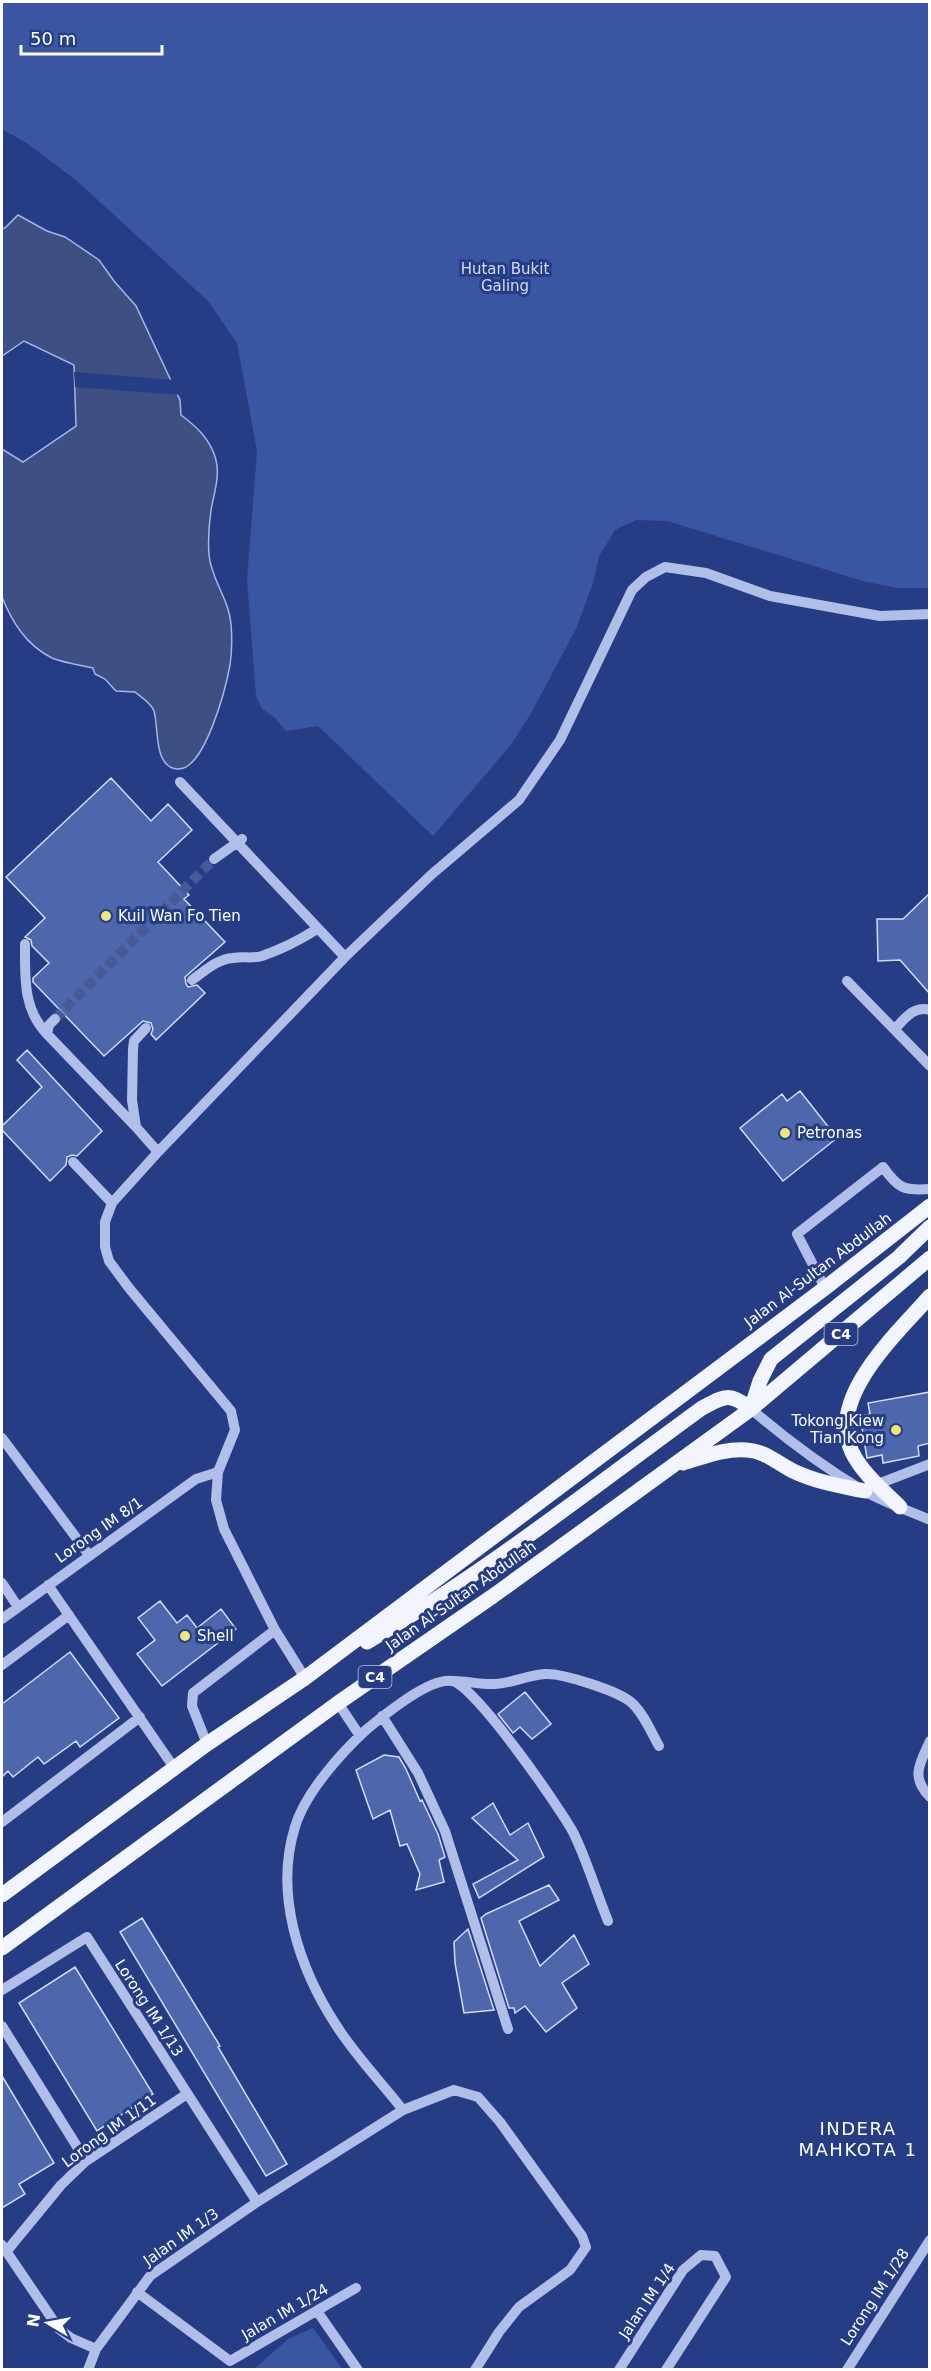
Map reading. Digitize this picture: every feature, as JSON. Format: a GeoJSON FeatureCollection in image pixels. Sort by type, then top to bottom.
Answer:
{"type":"FeatureCollection","features":[{"type":"Feature","properties":{"kind":"main road","name":"Jalan Al-Sultan Abdullah"},"geometry":{"type":"LineString","coordinates":[[2,1895],[207,1744],[305,1678],[825,1288],[930,1206]]}},
{"type":"Feature","properties":{"kind":"main road"},"geometry":{"type":"LineString","coordinates":[[305,1678],[426,1606],[510,1548],[702,1408],[724,1396],[736,1398],[751,1408],[771,1359],[899,1257],[930,1227]]}},
{"type":"Feature","properties":{"kind":"main road","name":"Jalan Al-Sultan Abdullah"},"geometry":{"type":"LineString","coordinates":[[2,1948],[338,1703],[494,1596],[751,1408],[930,1258]]}},
{"type":"Feature","properties":{"kind":"main road"},"geometry":{"type":"LineString","coordinates":[[871,1488],[851,1451],[846,1425],[851,1404],[861,1377],[930,1296]]}},
{"type":"Feature","properties":{"kind":"main road"},"geometry":{"type":"LineString","coordinates":[[672,1466],[725,1451],[747,1450],[763,1453],[791,1470],[823,1483],[871,1488],[900,1507]]}},
{"type":"Feature","properties":{"kind":"street"},"geometry":{"type":"LineString","coordinates":[[305,1678],[275,1630],[224,1529],[216,1500],[218,1472],[235,1430],[231,1411],[109,1261],[105,1246],[105,1222],[112,1203],[345,957],[431,875],[519,800],[560,740],[632,590],[646,577],[665,567],[706,573],[770,596],[880,616],[930,614]]}},
{"type":"Feature","properties":{"kind":"street"},"geometry":{"type":"LineString","coordinates":[[180,782],[240,841],[317,929],[345,957]]}},
{"type":"Feature","properties":{"kind":"street"},"geometry":{"type":"LineString","coordinates":[[214,860],[240,841]]}},
{"type":"Feature","properties":{"kind":"street"},"geometry":{"type":"LineString","coordinates":[[192,980],[212,964],[233,957],[260,956],[296,942],[317,929]]}},
{"type":"Feature","properties":{"kind":"street"},"geometry":{"type":"LineString","coordinates":[[25,944],[25,991],[36,1023],[158,1152]]}},
{"type":"Feature","properties":{"kind":"street"},"geometry":{"type":"LineString","coordinates":[[847,981],[930,1066]]}},
{"type":"Feature","properties":{"kind":"street"},"geometry":{"type":"LineString","coordinates":[[895,1029],[912,1011],[924,1008],[930,1010]]}},
{"type":"Feature","properties":{"kind":"street"},"geometry":{"type":"LineString","coordinates":[[47,1035],[49,1025],[55,1019]]}},
{"type":"Feature","properties":{"kind":"street"},"geometry":{"type":"LineString","coordinates":[[136,1127],[132,1100],[133,1049],[135,1041],[146,1028]]}},
{"type":"Feature","properties":{"kind":"street"},"geometry":{"type":"LineString","coordinates":[[73,1162],[112,1203]]}},
{"type":"Feature","properties":{"kind":"street"},"geometry":{"type":"LineString","coordinates":[[825,1288],[797,1234],[883,1167],[895,1184],[906,1188],[930,1189]]}},
{"type":"Feature","properties":{"kind":"street"},"geometry":{"type":"LineString","coordinates":[[751,1408],[798,1448],[871,1488],[930,1464]]}},
{"type":"Feature","properties":{"kind":"street"},"geometry":{"type":"LineString","coordinates":[[2,1438],[89,1555]]}},
{"type":"Feature","properties":{"kind":"street","name":"Lorong IM 8/1"},"geometry":{"type":"LineString","coordinates":[[2,1619],[196,1479],[218,1472]]}},
{"type":"Feature","properties":{"kind":"street"},"geometry":{"type":"LineString","coordinates":[[900,1507],[930,1520]]}},
{"type":"Feature","properties":{"kind":"street"},"geometry":{"type":"LineString","coordinates":[[2,1583],[18,1607]]}},
{"type":"Feature","properties":{"kind":"street"},"geometry":{"type":"LineString","coordinates":[[48,1585],[175,1769]]}},
{"type":"Feature","properties":{"kind":"street"},"geometry":{"type":"LineString","coordinates":[[2,1665],[69,1615]]}},
{"type":"Feature","properties":{"kind":"street"},"geometry":{"type":"LineString","coordinates":[[207,1744],[192,1706],[193,1693],[275,1630]]}},
{"type":"Feature","properties":{"kind":"street"},"geometry":{"type":"LineString","coordinates":[[403,2110],[336,2025],[306,1971],[299,1952],[288,1895],[288,1855],[295,1825],[321,1779],[360,1736],[382,1716],[436,1682],[493,1684],[548,1673],[565,1676],[630,1701],[639,1711],[659,1746]]}},
{"type":"Feature","properties":{"kind":"street"},"geometry":{"type":"LineString","coordinates":[[453,1681],[465,1688],[489,1715],[560,1809],[574,1835],[608,1921]]}},
{"type":"Feature","properties":{"kind":"street"},"geometry":{"type":"LineString","coordinates":[[338,1703],[360,1736]]}},
{"type":"Feature","properties":{"kind":"street"},"geometry":{"type":"LineString","coordinates":[[382,1716],[418,1773],[445,1831],[508,2029]]}},
{"type":"Feature","properties":{"kind":"street"},"geometry":{"type":"LineString","coordinates":[[2,1822],[140,1717]]}},
{"type":"Feature","properties":{"kind":"street"},"geometry":{"type":"LineString","coordinates":[[930,1741],[918,1775],[919,1785],[930,1797]]}},
{"type":"Feature","properties":{"kind":"street","name":"Lorong IM 1/13"},"geometry":{"type":"LineString","coordinates":[[2,1990],[87,1937],[257,2202]]}},
{"type":"Feature","properties":{"kind":"street"},"geometry":{"type":"LineString","coordinates":[[2,2026],[86,2162]]}},
{"type":"Feature","properties":{"kind":"street","name":"Jalan IM 1/3"},"geometry":{"type":"LineString","coordinates":[[88,2370],[96,2349],[150,2276],[257,2202],[403,2110],[454,2090],[478,2097],[500,2122],[582,2236],[586,2247],[570,2270],[519,2307],[498,2332],[475,2370]]}},
{"type":"Feature","properties":{"kind":"street","name":"Lorong IM 1/11"},"geometry":{"type":"LineString","coordinates":[[4,2249],[61,2185],[86,2162],[187,2094]]}},
{"type":"Feature","properties":{"kind":"street","name":"Lorong IM 1/28"},"geometry":{"type":"LineString","coordinates":[[847,2370],[930,2240]]}},
{"type":"Feature","properties":{"kind":"street"},"geometry":{"type":"LineString","coordinates":[[4,2249],[59,2328],[71,2338],[96,2349]]}},
{"type":"Feature","properties":{"kind":"street","name":"Jalan IM 1/4"},"geometry":{"type":"LineString","coordinates":[[619,2370],[683,2270],[701,2255],[715,2256],[726,2277],[666,2370]]}},
{"type":"Feature","properties":{"kind":"street","name":"Jalan IM 1/24"},"geometry":{"type":"LineString","coordinates":[[228,2365],[356,2288]]}},
{"type":"Feature","properties":{"kind":"street"},"geometry":{"type":"LineString","coordinates":[[137,2292],[228,2365]]}},
{"type":"Feature","properties":{"kind":"street"},"geometry":{"type":"LineString","coordinates":[[317,2311],[358,2370]]}},
{"type":"Feature","properties":{"kind":"green space","name":"Hutan Bukit Galing"},"geometry":{"type":"Polygon","coordinates":[[[2,2],[929,2],[929,588],[898,588],[866,582],[667,521],[636,520],[615,530],[599,557],[593,583],[576,629],[530,715],[510,746],[433,836],[318,726],[286,731],[274,717],[262,709],[256,696],[247,580],[257,451],[237,343],[208,301],[77,181],[28,144],[2,129],[2,2]]]}},
{"type":"Feature","properties":{"kind":"green space"},"geometry":{"type":"Polygon","coordinates":[[[313,2328],[342,2369],[254,2369],[288,2339],[313,2328]]]}},
{"type":"Feature","properties":{"kind":"shaded area"},"geometry":{"type":"Polygon","coordinates":[[[18,215],[47,231],[65,237],[99,260],[136,306],[180,400],[181,415],[203,434],[214,453],[217,479],[211,510],[209,555],[210,564],[230,615],[231,660],[213,726],[197,756],[188,766],[178,769],[164,762],[158,746],[154,711],[149,703],[135,692],[116,691],[105,679],[95,674],[93,668],[57,660],[43,653],[21,632],[2,597],[2,449],[23,462],[76,426],[74,365],[24,341],[2,356],[2,228],[5,228],[18,215]]]}},
{"type":"Feature","properties":{"kind":"pier"},"geometry":{"type":"Polygon","coordinates":[[[74,372],[175,380],[182,395],[75,387],[74,372]]]}},
{"type":"Feature","properties":{"kind":"building","name":"Kuil Wan Fo Tien"},"geometry":{"type":"Polygon","coordinates":[[[111,778],[151,821],[168,804],[192,830],[158,862],[189,895],[184,899],[225,942],[185,977],[188,987],[197,985],[205,993],[156,1040],[151,1034],[153,1029],[151,1023],[143,1021],[104,1056],[33,982],[33,978],[49,963],[32,946],[31,940],[25,937],[45,918],[6,877],[111,778]]]}},
{"type":"Feature","properties":{"kind":"building"},"geometry":{"type":"Polygon","coordinates":[[[930,893],[930,994],[900,960],[878,961],[877,919],[903,919],[930,893]]]}},
{"type":"Feature","properties":{"kind":"building"},"geometry":{"type":"Polygon","coordinates":[[[27,1050],[102,1131],[77,1156],[67,1157],[66,1165],[50,1181],[2,1130],[2,1126],[42,1087],[17,1060],[27,1050]]]}},
{"type":"Feature","properties":{"kind":"building"},"geometry":{"type":"Polygon","coordinates":[[[800,1091],[837,1138],[783,1181],[740,1128],[782,1094],[787,1101],[800,1091]]]}},
{"type":"Feature","properties":{"kind":"building","name":"Tokong Kiew Tian Kong"},"geometry":{"type":"Polygon","coordinates":[[[930,1392],[930,1443],[918,1446],[919,1456],[883,1463],[882,1455],[867,1458],[860,1416],[870,1414],[868,1403],[930,1392]]]}},
{"type":"Feature","properties":{"kind":"building"},"geometry":{"type":"Polygon","coordinates":[[[160,1601],[177,1623],[187,1615],[197,1628],[221,1609],[236,1629],[162,1686],[137,1654],[155,1640],[138,1618],[160,1601]]]}},
{"type":"Feature","properties":{"kind":"building"},"geometry":{"type":"Polygon","coordinates":[[[70,1652],[119,1718],[80,1747],[76,1741],[44,1764],[38,1757],[13,1777],[8,1771],[2,1777],[2,1704],[70,1652]]]}},
{"type":"Feature","properties":{"kind":"building"},"geometry":{"type":"Polygon","coordinates":[[[525,1692],[551,1724],[532,1739],[520,1727],[513,1733],[498,1714],[525,1692]]]}},
{"type":"Feature","properties":{"kind":"building"},"geometry":{"type":"Polygon","coordinates":[[[384,1755],[399,1757],[420,1801],[422,1800],[438,1834],[445,1857],[439,1860],[444,1882],[416,1890],[420,1874],[407,1844],[400,1846],[390,1810],[373,1819],[356,1770],[384,1755]]]}},
{"type":"Feature","properties":{"kind":"building"},"geometry":{"type":"Polygon","coordinates":[[[493,1803],[510,1835],[528,1823],[544,1857],[479,1898],[473,1884],[518,1860],[472,1818],[493,1803]]]}},
{"type":"Feature","properties":{"kind":"building"},"geometry":{"type":"Polygon","coordinates":[[[549,1885],[559,1900],[519,1921],[540,1966],[574,1935],[589,1964],[562,1983],[577,2008],[546,2032],[525,2006],[515,2013],[514,2008],[509,2008],[481,1918],[549,1885]]]}},
{"type":"Feature","properties":{"kind":"building"},"geometry":{"type":"Polygon","coordinates":[[[142,1918],[220,2046],[218,2047],[287,2164],[266,2176],[120,1932],[142,1918]]]}},
{"type":"Feature","properties":{"kind":"building"},"geometry":{"type":"Polygon","coordinates":[[[468,1929],[494,2010],[464,2013],[455,1963],[454,1942],[468,1929]]]}},
{"type":"Feature","properties":{"kind":"building"},"geometry":{"type":"Polygon","coordinates":[[[75,1967],[153,2094],[97,2131],[19,2003],[75,1967]]]}},
{"type":"Feature","properties":{"kind":"building"},"geometry":{"type":"Polygon","coordinates":[[[2,2076],[54,2163],[19,2184],[25,2194],[2,2208],[2,2076]]]}},
{"type":"Feature","properties":{"kind":"tunnel"},"geometry":{"type":"LineString","coordinates":[[55,1019],[214,859]]}},
{"type":"Feature","properties":{"kind":"place","name":"Kuil Wan Fo Tien"},"geometry":{"type":"Point","coordinates":[106,916]}},
{"type":"Feature","properties":{"kind":"place","name":"Petronas"},"geometry":{"type":"Point","coordinates":[785,1133]}},
{"type":"Feature","properties":{"kind":"place","name":"Tokong Kiew Tian Kong"},"geometry":{"type":"Point","coordinates":[896,1430]}},
{"type":"Feature","properties":{"kind":"place","name":"Shell"},"geometry":{"type":"Point","coordinates":[185,1636]}},
{"type":"Feature","properties":{"kind":"district","name":"INDERA MAHKOTA 1"},"geometry":{"type":"Point","coordinates":[858,2139]}}]}
